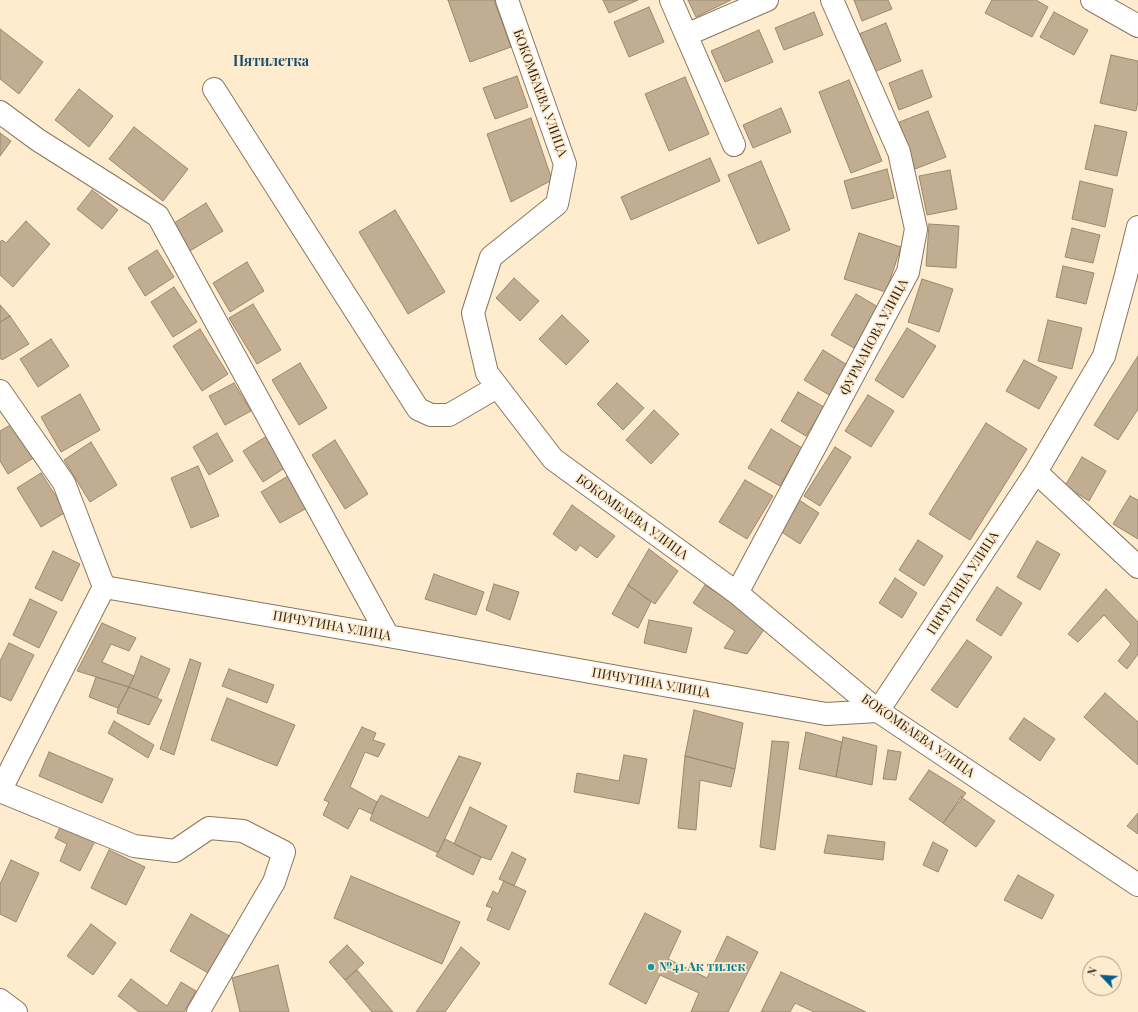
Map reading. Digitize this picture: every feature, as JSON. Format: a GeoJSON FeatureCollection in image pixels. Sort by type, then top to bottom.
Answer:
{"type":"FeatureCollection","features":[{"type":"Feature","properties":{"kind":"street","name":"БОКОМБАЕВА УЛИЦА"},"geometry":{"type":"LineString","coordinates":[[507,0],[565,164],[557,204],[491,257],[473,313],[487,373],[553,459],[737,593],[878,711],[1138,885]]}},
{"type":"Feature","properties":{"kind":"street"},"geometry":{"type":"LineString","coordinates":[[671,0],[734,144]]}},
{"type":"Feature","properties":{"kind":"street"},"geometry":{"type":"LineString","coordinates":[[686,35],[767,0]]}},
{"type":"Feature","properties":{"kind":"street","name":"ФУРМАНОВА УЛИЦА"},"geometry":{"type":"LineString","coordinates":[[737,593],[908,272],[916,229],[898,152],[832,0]]}},
{"type":"Feature","properties":{"kind":"street"},"geometry":{"type":"LineString","coordinates":[[1092,0],[1138,26]]}},
{"type":"Feature","properties":{"kind":"street"},"geometry":{"type":"LineString","coordinates":[[214,89],[418,409],[430,415],[449,415],[497,387]]}},
{"type":"Feature","properties":{"kind":"street"},"geometry":{"type":"LineString","coordinates":[[0,112],[38,140],[158,216],[388,636]]}},
{"type":"Feature","properties":{"kind":"street","name":"ПИЧУГИНА УЛИЦА"},"geometry":{"type":"LineString","coordinates":[[104,587],[826,714],[878,711],[1036,472],[1104,356],[1132,280],[1138,227]]}},
{"type":"Feature","properties":{"kind":"street"},"geometry":{"type":"LineString","coordinates":[[0,391],[64,483],[104,587],[0,791],[134,846],[175,851],[210,828],[243,831],[284,852],[274,882],[198,1012]]}},
{"type":"Feature","properties":{"kind":"street"},"geometry":{"type":"LineString","coordinates":[[1036,472],[1138,567]]}},
{"type":"Feature","properties":{"kind":"street"},"geometry":{"type":"LineString","coordinates":[[0,1000],[16,1012]]}},
{"type":"Feature","properties":{"kind":"building"},"geometry":{"type":"Polygon","coordinates":[[[448,0],[494,0],[511,47],[470,62],[448,0]]]}},
{"type":"Feature","properties":{"kind":"building"},"geometry":{"type":"Polygon","coordinates":[[[603,0],[638,0],[609,13],[603,0]]]}},
{"type":"Feature","properties":{"kind":"building"},"geometry":{"type":"Polygon","coordinates":[[[688,0],[731,0],[696,17],[688,0]]]}},
{"type":"Feature","properties":{"kind":"building"},"geometry":{"type":"Polygon","coordinates":[[[854,0],[888,0],[892,9],[862,21],[854,0]]]}},
{"type":"Feature","properties":{"kind":"building"},"geometry":{"type":"Polygon","coordinates":[[[992,0],[1036,0],[1048,7],[1032,37],[985,13],[992,0]]]}},
{"type":"Feature","properties":{"kind":"building"},"geometry":{"type":"Polygon","coordinates":[[[649,7],[664,42],[629,57],[614,22],[649,7]]]}},
{"type":"Feature","properties":{"kind":"building"},"geometry":{"type":"Polygon","coordinates":[[[814,12],[823,35],[784,50],[775,28],[814,12]]]}},
{"type":"Feature","properties":{"kind":"building"},"geometry":{"type":"Polygon","coordinates":[[[1054,12],[1088,30],[1074,55],[1040,37],[1054,12]]]}},
{"type":"Feature","properties":{"kind":"building"},"geometry":{"type":"Polygon","coordinates":[[[886,23],[901,61],[874,72],[859,34],[886,23]]]}},
{"type":"Feature","properties":{"kind":"building"},"geometry":{"type":"Polygon","coordinates":[[[0,29],[43,62],[19,94],[0,79],[0,29]]]}},
{"type":"Feature","properties":{"kind":"building"},"geometry":{"type":"Polygon","coordinates":[[[759,30],[773,62],[725,82],[711,51],[759,30]]]}},
{"type":"Feature","properties":{"kind":"building"},"geometry":{"type":"Polygon","coordinates":[[[1111,55],[1138,61],[1138,102],[1136,111],[1100,103],[1111,55]]]}},
{"type":"Feature","properties":{"kind":"building"},"geometry":{"type":"Polygon","coordinates":[[[922,70],[932,97],[899,110],[889,83],[922,70]]]}},
{"type":"Feature","properties":{"kind":"building"},"geometry":{"type":"Polygon","coordinates":[[[517,76],[528,107],[495,119],[483,88],[517,76]]]}},
{"type":"Feature","properties":{"kind":"building"},"geometry":{"type":"Polygon","coordinates":[[[685,77],[709,134],[669,151],[645,94],[685,77]]]}},
{"type":"Feature","properties":{"kind":"building"},"geometry":{"type":"Polygon","coordinates":[[[849,80],[882,161],[851,173],[819,92],[849,80]]]}},
{"type":"Feature","properties":{"kind":"building"},"geometry":{"type":"Polygon","coordinates":[[[79,89],[113,116],[89,147],[55,120],[79,89]]]}},
{"type":"Feature","properties":{"kind":"building"},"geometry":{"type":"Polygon","coordinates":[[[781,108],[791,132],[753,148],[743,125],[781,108]]]}},
{"type":"Feature","properties":{"kind":"building"},"geometry":{"type":"Polygon","coordinates":[[[928,111],[946,157],[915,169],[897,123],[928,111]]]}},
{"type":"Feature","properties":{"kind":"building"},"geometry":{"type":"Polygon","coordinates":[[[531,118],[552,180],[511,202],[487,134],[531,118]]]}},
{"type":"Feature","properties":{"kind":"building"},"geometry":{"type":"Polygon","coordinates":[[[1095,125],[1127,132],[1117,176],[1085,169],[1095,125]]]}},
{"type":"Feature","properties":{"kind":"building"},"geometry":{"type":"Polygon","coordinates":[[[134,127],[188,169],[163,201],[109,159],[134,127]]]}},
{"type":"Feature","properties":{"kind":"building"},"geometry":{"type":"Polygon","coordinates":[[[0,133],[11,141],[0,156],[0,133]]]}},
{"type":"Feature","properties":{"kind":"building"},"geometry":{"type":"Polygon","coordinates":[[[710,158],[720,181],[631,220],[621,197],[710,158]]]}},
{"type":"Feature","properties":{"kind":"building"},"geometry":{"type":"Polygon","coordinates":[[[761,161],[790,230],[758,244],[728,175],[761,161]]]}},
{"type":"Feature","properties":{"kind":"building"},"geometry":{"type":"Polygon","coordinates":[[[887,169],[894,198],[852,209],[844,181],[887,169]]]}},
{"type":"Feature","properties":{"kind":"building"},"geometry":{"type":"Polygon","coordinates":[[[950,170],[957,209],[927,215],[919,176],[950,170]]]}},
{"type":"Feature","properties":{"kind":"building"},"geometry":{"type":"Polygon","coordinates":[[[1080,181],[1113,189],[1105,227],[1072,219],[1080,181]]]}},
{"type":"Feature","properties":{"kind":"building"},"geometry":{"type":"Polygon","coordinates":[[[92,190],[118,210],[102,229],[77,209],[92,190]]]}},
{"type":"Feature","properties":{"kind":"building"},"geometry":{"type":"Polygon","coordinates":[[[206,203],[223,231],[188,252],[171,225],[206,203]]]}},
{"type":"Feature","properties":{"kind":"building"},"geometry":{"type":"Polygon","coordinates":[[[395,210],[445,292],[408,314],[359,232],[395,210]]]}},
{"type":"Feature","properties":{"kind":"building"},"geometry":{"type":"Polygon","coordinates":[[[26,221],[50,244],[13,287],[0,275],[0,242],[2,240],[6,243],[26,221]]]}},
{"type":"Feature","properties":{"kind":"building"},"geometry":{"type":"Polygon","coordinates":[[[929,224],[959,226],[956,268],[926,266],[929,224]]]}},
{"type":"Feature","properties":{"kind":"building"},"geometry":{"type":"Polygon","coordinates":[[[1072,228],[1100,235],[1093,263],[1065,257],[1072,228]]]}},
{"type":"Feature","properties":{"kind":"building"},"geometry":{"type":"Polygon","coordinates":[[[859,233],[901,247],[886,292],[844,279],[859,233]]]}},
{"type":"Feature","properties":{"kind":"building"},"geometry":{"type":"Polygon","coordinates":[[[157,250],[174,277],[145,296],[128,268],[157,250]]]}},
{"type":"Feature","properties":{"kind":"building"},"geometry":{"type":"Polygon","coordinates":[[[247,262],[264,291],[230,312],[213,283],[247,262]]]}},
{"type":"Feature","properties":{"kind":"building"},"geometry":{"type":"Polygon","coordinates":[[[1063,266],[1094,273],[1086,304],[1056,297],[1063,266]]]}},
{"type":"Feature","properties":{"kind":"building"},"geometry":{"type":"Polygon","coordinates":[[[514,278],[539,301],[520,321],[496,298],[514,278]]]}},
{"type":"Feature","properties":{"kind":"building"},"geometry":{"type":"Polygon","coordinates":[[[922,279],[953,289],[939,332],[908,322],[922,279]]]}},
{"type":"Feature","properties":{"kind":"building"},"geometry":{"type":"Polygon","coordinates":[[[174,287],[197,322],[173,337],[151,302],[174,287]]]}},
{"type":"Feature","properties":{"kind":"building"},"geometry":{"type":"Polygon","coordinates":[[[856,294],[878,307],[854,348],[831,335],[856,294]]]}},
{"type":"Feature","properties":{"kind":"building"},"geometry":{"type":"Polygon","coordinates":[[[253,304],[281,350],[257,364],[229,318],[253,304]]]}},
{"type":"Feature","properties":{"kind":"building"},"geometry":{"type":"Polygon","coordinates":[[[0,305],[10,316],[0,322],[0,305]]]}},
{"type":"Feature","properties":{"kind":"building"},"geometry":{"type":"Polygon","coordinates":[[[562,315],[589,341],[566,365],[539,339],[562,315]]]}},
{"type":"Feature","properties":{"kind":"building"},"geometry":{"type":"Polygon","coordinates":[[[10,316],[29,344],[2,360],[0,358],[0,322],[10,316]]]}},
{"type":"Feature","properties":{"kind":"building"},"geometry":{"type":"Polygon","coordinates":[[[1048,320],[1082,328],[1072,369],[1038,361],[1048,320]]]}},
{"type":"Feature","properties":{"kind":"building"},"geometry":{"type":"Polygon","coordinates":[[[907,328],[936,346],[903,398],[875,380],[907,328]]]}},
{"type":"Feature","properties":{"kind":"building"},"geometry":{"type":"Polygon","coordinates":[[[200,329],[228,374],[202,391],[173,346],[200,329]]]}},
{"type":"Feature","properties":{"kind":"building"},"geometry":{"type":"Polygon","coordinates":[[[51,339],[69,366],[38,387],[20,359],[51,339]]]}},
{"type":"Feature","properties":{"kind":"building"},"geometry":{"type":"Polygon","coordinates":[[[823,350],[849,366],[831,396],[804,380],[823,350]]]}},
{"type":"Feature","properties":{"kind":"building"},"geometry":{"type":"Polygon","coordinates":[[[1138,356],[1138,409],[1118,440],[1094,425],[1138,356]]]}},
{"type":"Feature","properties":{"kind":"building"},"geometry":{"type":"Polygon","coordinates":[[[1024,360],[1057,377],[1039,409],[1006,391],[1024,360]]]}},
{"type":"Feature","properties":{"kind":"building"},"geometry":{"type":"Polygon","coordinates":[[[300,363],[327,408],[299,425],[272,380],[300,363]]]}},
{"type":"Feature","properties":{"kind":"building"},"geometry":{"type":"Polygon","coordinates":[[[234,383],[251,411],[225,425],[209,396],[234,383]]]}},
{"type":"Feature","properties":{"kind":"building"},"geometry":{"type":"Polygon","coordinates":[[[617,383],[644,408],[623,430],[597,404],[617,383]]]}},
{"type":"Feature","properties":{"kind":"building"},"geometry":{"type":"Polygon","coordinates":[[[798,392],[824,407],[806,436],[781,421],[798,392]]]}},
{"type":"Feature","properties":{"kind":"building"},"geometry":{"type":"Polygon","coordinates":[[[80,394],[100,430],[61,452],[41,417],[80,394]]]}},
{"type":"Feature","properties":{"kind":"building"},"geometry":{"type":"Polygon","coordinates":[[[868,395],[894,411],[871,447],[845,431],[868,395]]]}},
{"type":"Feature","properties":{"kind":"building"},"geometry":{"type":"Polygon","coordinates":[[[654,410],[679,434],[651,464],[626,440],[654,410]]]}},
{"type":"Feature","properties":{"kind":"building"},"geometry":{"type":"Polygon","coordinates":[[[14,423],[35,457],[8,474],[0,461],[0,431],[14,423]]]}},
{"type":"Feature","properties":{"kind":"building"},"geometry":{"type":"Polygon","coordinates":[[[986,423],[1027,449],[970,540],[929,514],[986,423]]]}},
{"type":"Feature","properties":{"kind":"building"},"geometry":{"type":"Polygon","coordinates":[[[771,429],[802,448],[780,486],[748,468],[771,429]]]}},
{"type":"Feature","properties":{"kind":"building"},"geometry":{"type":"Polygon","coordinates":[[[217,433],[233,461],[209,475],[193,447],[217,433]]]}},
{"type":"Feature","properties":{"kind":"building"},"geometry":{"type":"Polygon","coordinates":[[[267,436],[286,467],[263,482],[243,451],[267,436]]]}},
{"type":"Feature","properties":{"kind":"building"},"geometry":{"type":"Polygon","coordinates":[[[335,440],[368,494],[345,509],[312,455],[335,440]]]}},
{"type":"Feature","properties":{"kind":"building"},"geometry":{"type":"Polygon","coordinates":[[[91,442],[117,485],[90,502],[64,460],[91,442]]]}},
{"type":"Feature","properties":{"kind":"building"},"geometry":{"type":"Polygon","coordinates":[[[835,447],[851,457],[820,506],[804,496],[835,447]]]}},
{"type":"Feature","properties":{"kind":"building"},"geometry":{"type":"Polygon","coordinates":[[[1082,457],[1106,471],[1089,501],[1065,486],[1082,457]]]}},
{"type":"Feature","properties":{"kind":"building"},"geometry":{"type":"Polygon","coordinates":[[[198,466],[219,516],[191,528],[171,478],[198,466]]]}},
{"type":"Feature","properties":{"kind":"building"},"geometry":{"type":"Polygon","coordinates":[[[41,473],[66,512],[41,527],[17,488],[41,473]]]}},
{"type":"Feature","properties":{"kind":"building"},"geometry":{"type":"Polygon","coordinates":[[[288,476],[307,508],[280,523],[261,492],[288,476]]]}},
{"type":"Feature","properties":{"kind":"building"},"geometry":{"type":"Polygon","coordinates":[[[745,480],[773,496],[747,539],[719,522],[745,480]]]}},
{"type":"Feature","properties":{"kind":"building"},"geometry":{"type":"Polygon","coordinates":[[[1130,496],[1138,500],[1138,539],[1113,524],[1130,496]]]}},
{"type":"Feature","properties":{"kind":"building"},"geometry":{"type":"Polygon","coordinates":[[[799,500],[819,513],[800,544],[780,531],[799,500]]]}},
{"type":"Feature","properties":{"kind":"building"},"geometry":{"type":"Polygon","coordinates":[[[572,505],[615,536],[597,558],[580,545],[576,551],[553,534],[572,505]]]}},
{"type":"Feature","properties":{"kind":"building"},"geometry":{"type":"Polygon","coordinates":[[[918,540],[943,556],[924,586],[899,570],[918,540]]]}},
{"type":"Feature","properties":{"kind":"building"},"geometry":{"type":"Polygon","coordinates":[[[1037,541],[1060,554],[1040,590],[1017,577],[1037,541]]]}},
{"type":"Feature","properties":{"kind":"building"},"geometry":{"type":"Polygon","coordinates":[[[649,549],[678,571],[655,604],[628,585],[649,549]]]}},
{"type":"Feature","properties":{"kind":"building"},"geometry":{"type":"Polygon","coordinates":[[[53,551],[80,564],[62,601],[35,588],[53,551]]]}},
{"type":"Feature","properties":{"kind":"building"},"geometry":{"type":"Polygon","coordinates":[[[434,574],[484,592],[476,615],[425,599],[434,574]]]}},
{"type":"Feature","properties":{"kind":"building"},"geometry":{"type":"Polygon","coordinates":[[[895,578],[917,593],[902,618],[879,603],[895,578]]]}},
{"type":"Feature","properties":{"kind":"building"},"geometry":{"type":"Polygon","coordinates":[[[494,584],[519,592],[510,620],[486,610],[494,584]]]}},
{"type":"Feature","properties":{"kind":"building"},"geometry":{"type":"Polygon","coordinates":[[[628,585],[651,602],[638,628],[612,614],[628,585]]]}},
{"type":"Feature","properties":{"kind":"building"},"geometry":{"type":"Polygon","coordinates":[[[705,585],[767,625],[747,654],[724,648],[735,631],[693,603],[705,585]]]}},
{"type":"Feature","properties":{"kind":"building"},"geometry":{"type":"Polygon","coordinates":[[[997,587],[1022,603],[1001,636],[976,620],[997,587]]]}},
{"type":"Feature","properties":{"kind":"building"},"geometry":{"type":"Polygon","coordinates":[[[1106,589],[1138,622],[1138,654],[1127,669],[1118,661],[1131,644],[1104,615],[1078,642],[1068,634],[1106,589]]]}},
{"type":"Feature","properties":{"kind":"building"},"geometry":{"type":"Polygon","coordinates":[[[30,599],[57,612],[39,648],[13,635],[30,599]]]}},
{"type":"Feature","properties":{"kind":"building"},"geometry":{"type":"Polygon","coordinates":[[[649,620],[692,628],[686,653],[644,643],[649,620]]]}},
{"type":"Feature","properties":{"kind":"building"},"geometry":{"type":"Polygon","coordinates":[[[102,623],[136,638],[129,651],[111,644],[102,662],[134,676],[129,687],[77,671],[102,623]]]}},
{"type":"Feature","properties":{"kind":"building"},"geometry":{"type":"Polygon","coordinates":[[[967,640],[992,657],[957,708],[931,690],[967,640]]]}},
{"type":"Feature","properties":{"kind":"building"},"geometry":{"type":"Polygon","coordinates":[[[9,643],[34,655],[11,701],[0,696],[0,661],[9,643]]]}},
{"type":"Feature","properties":{"kind":"building"},"geometry":{"type":"Polygon","coordinates":[[[141,656],[170,669],[157,698],[129,687],[141,656]]]}},
{"type":"Feature","properties":{"kind":"building"},"geometry":{"type":"Polygon","coordinates":[[[190,659],[201,663],[174,755],[160,749],[190,659]]]}},
{"type":"Feature","properties":{"kind":"building"},"geometry":{"type":"Polygon","coordinates":[[[229,669],[274,685],[267,703],[222,686],[229,669]]]}},
{"type":"Feature","properties":{"kind":"building"},"geometry":{"type":"Polygon","coordinates":[[[96,677],[129,687],[118,708],[89,697],[96,677]]]}},
{"type":"Feature","properties":{"kind":"building"},"geometry":{"type":"Polygon","coordinates":[[[129,687],[162,700],[149,725],[117,713],[129,687]]]}},
{"type":"Feature","properties":{"kind":"building"},"geometry":{"type":"Polygon","coordinates":[[[1105,693],[1138,722],[1138,765],[1084,717],[1105,693]]]}},
{"type":"Feature","properties":{"kind":"building"},"geometry":{"type":"Polygon","coordinates":[[[227,698],[295,725],[277,766],[211,740],[227,698]]]}},
{"type":"Feature","properties":{"kind":"building"},"geometry":{"type":"Polygon","coordinates":[[[694,710],[743,723],[735,769],[685,756],[694,710]]]}},
{"type":"Feature","properties":{"kind":"building"},"geometry":{"type":"Polygon","coordinates":[[[1024,718],[1055,739],[1040,761],[1009,739],[1024,718]]]}},
{"type":"Feature","properties":{"kind":"building"},"geometry":{"type":"Polygon","coordinates":[[[114,721],[154,745],[148,758],[108,733],[114,721]]]}},
{"type":"Feature","properties":{"kind":"building"},"geometry":{"type":"Polygon","coordinates":[[[362,727],[376,733],[373,740],[385,744],[378,757],[365,752],[350,787],[377,802],[372,814],[359,808],[348,829],[323,815],[329,802],[324,800],[362,727]]]}},
{"type":"Feature","properties":{"kind":"building"},"geometry":{"type":"Polygon","coordinates":[[[806,732],[842,742],[836,777],[799,769],[806,732]]]}},
{"type":"Feature","properties":{"kind":"building"},"geometry":{"type":"Polygon","coordinates":[[[843,737],[877,746],[872,785],[836,777],[843,737]]]}},
{"type":"Feature","properties":{"kind":"building"},"geometry":{"type":"Polygon","coordinates":[[[772,741],[789,742],[775,850],[760,847],[772,741]]]}},
{"type":"Feature","properties":{"kind":"building"},"geometry":{"type":"Polygon","coordinates":[[[888,750],[901,752],[896,780],[883,779],[888,750]]]}},
{"type":"Feature","properties":{"kind":"building"},"geometry":{"type":"Polygon","coordinates":[[[49,752],[113,779],[102,803],[39,776],[49,752]]]}},
{"type":"Feature","properties":{"kind":"building"},"geometry":{"type":"Polygon","coordinates":[[[624,755],[647,759],[639,804],[574,792],[577,773],[619,781],[624,755]]]}},
{"type":"Feature","properties":{"kind":"building"},"geometry":{"type":"Polygon","coordinates":[[[459,756],[481,763],[438,853],[370,820],[381,795],[428,818],[459,756]]]}},
{"type":"Feature","properties":{"kind":"building"},"geometry":{"type":"Polygon","coordinates":[[[685,756],[735,769],[731,787],[700,780],[696,830],[678,828],[685,756]]]}},
{"type":"Feature","properties":{"kind":"building"},"geometry":{"type":"Polygon","coordinates":[[[929,770],[966,793],[943,823],[909,799],[929,770]]]}},
{"type":"Feature","properties":{"kind":"building"},"geometry":{"type":"Polygon","coordinates":[[[961,797],[995,821],[976,847],[943,823],[961,797]]]}},
{"type":"Feature","properties":{"kind":"building"},"geometry":{"type":"Polygon","coordinates":[[[470,807],[507,826],[491,860],[481,857],[454,844],[470,807]]]}},
{"type":"Feature","properties":{"kind":"building"},"geometry":{"type":"Polygon","coordinates":[[[1138,813],[1138,834],[1127,826],[1138,813]]]}},
{"type":"Feature","properties":{"kind":"building"},"geometry":{"type":"Polygon","coordinates":[[[62,823],[96,839],[80,871],[60,861],[67,844],[55,838],[62,823]]]}},
{"type":"Feature","properties":{"kind":"building"},"geometry":{"type":"Polygon","coordinates":[[[828,835],[885,842],[883,860],[824,853],[828,835]]]}},
{"type":"Feature","properties":{"kind":"building"},"geometry":{"type":"Polygon","coordinates":[[[445,839],[481,857],[473,875],[436,856],[445,839]]]}},
{"type":"Feature","properties":{"kind":"building"},"geometry":{"type":"Polygon","coordinates":[[[933,842],[948,850],[938,872],[923,865],[933,842]]]}},
{"type":"Feature","properties":{"kind":"building"},"geometry":{"type":"Polygon","coordinates":[[[109,850],[145,867],[126,905],[91,888],[109,850]]]}},
{"type":"Feature","properties":{"kind":"building"},"geometry":{"type":"Polygon","coordinates":[[[512,852],[526,859],[514,886],[499,879],[512,852]]]}},
{"type":"Feature","properties":{"kind":"building"},"geometry":{"type":"Polygon","coordinates":[[[11,860],[39,873],[16,922],[0,914],[0,884],[11,860]]]}},
{"type":"Feature","properties":{"kind":"building"},"geometry":{"type":"Polygon","coordinates":[[[1018,875],[1054,895],[1042,919],[1004,900],[1018,875]]]}},
{"type":"Feature","properties":{"kind":"building"},"geometry":{"type":"Polygon","coordinates":[[[351,876],[460,922],[442,964],[334,918],[351,876]]]}},
{"type":"Feature","properties":{"kind":"building"},"geometry":{"type":"Polygon","coordinates":[[[504,881],[526,891],[509,930],[487,920],[492,908],[486,906],[493,891],[498,894],[504,881]]]}},
{"type":"Feature","properties":{"kind":"building","name":"№41 Ак тилек"},"geometry":{"type":"Polygon","coordinates":[[[645,913],[681,931],[668,959],[707,978],[727,936],[758,952],[728,1012],[691,1012],[699,993],[660,975],[646,1004],[609,984],[645,913]]]}},
{"type":"Feature","properties":{"kind":"building"},"geometry":{"type":"Polygon","coordinates":[[[191,914],[231,937],[210,974],[170,951],[191,914]]]}},
{"type":"Feature","properties":{"kind":"building"},"geometry":{"type":"Polygon","coordinates":[[[91,924],[116,943],[93,975],[67,956],[91,924]]]}},
{"type":"Feature","properties":{"kind":"building"},"geometry":{"type":"Polygon","coordinates":[[[347,945],[364,963],[345,980],[329,962],[347,945]]]}},
{"type":"Feature","properties":{"kind":"building"},"geometry":{"type":"Polygon","coordinates":[[[461,947],[480,963],[445,1012],[416,1012],[461,947]]]}},
{"type":"Feature","properties":{"kind":"building"},"geometry":{"type":"Polygon","coordinates":[[[278,965],[289,1012],[240,1012],[232,978],[278,965]]]}},
{"type":"Feature","properties":{"kind":"building"},"geometry":{"type":"Polygon","coordinates":[[[357,970],[393,1012],[372,1012],[345,980],[357,970]]]}},
{"type":"Feature","properties":{"kind":"building"},"geometry":{"type":"Polygon","coordinates":[[[781,972],[866,1012],[814,1012],[795,1003],[790,1012],[761,1012],[781,972]]]}},
{"type":"Feature","properties":{"kind":"building"},"geometry":{"type":"Polygon","coordinates":[[[131,979],[167,1006],[181,982],[196,991],[184,1012],[139,1012],[118,996],[131,979]]]}},
{"type":"Feature","properties":{"kind":"place","name":"№41 Ак тилек"},"geometry":{"type":"Point","coordinates":[651,967]}},
{"type":"Feature","properties":{"kind":"district","name":"Пятилетка"},"geometry":{"type":"Point","coordinates":[271,62]}}]}
